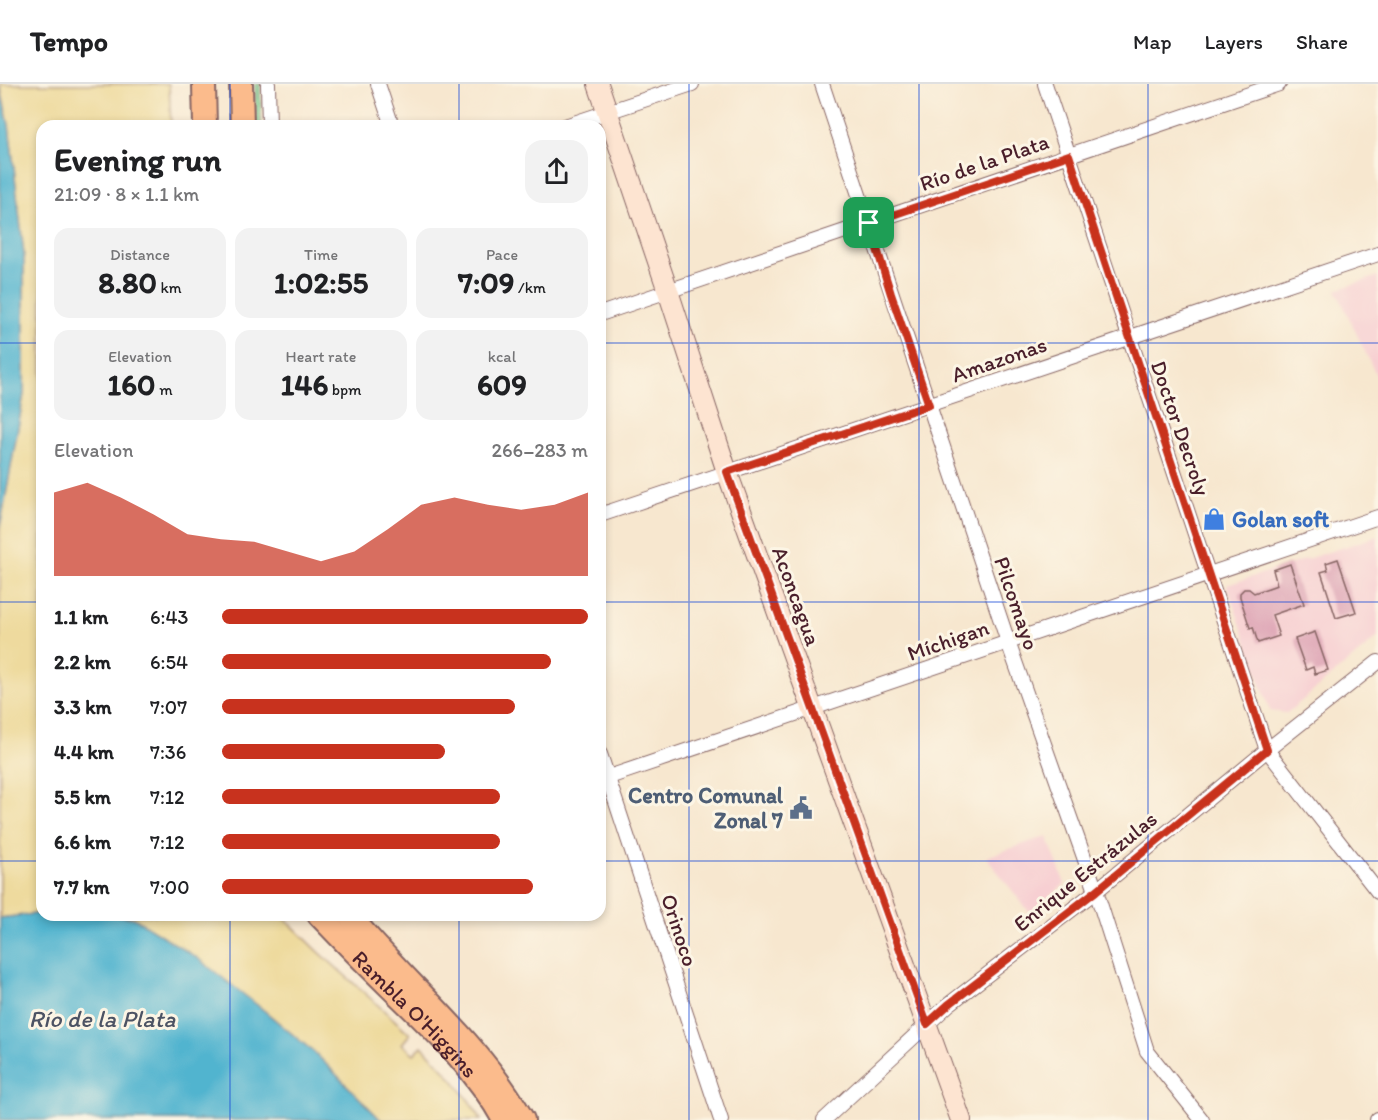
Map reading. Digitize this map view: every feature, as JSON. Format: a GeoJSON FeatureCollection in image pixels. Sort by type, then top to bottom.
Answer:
{"type":"FeatureCollection","features":[{"type":"Feature","properties":{"kind":"main road"},"geometry":{"type":"LineString","coordinates":[[204,84],[205,120]]}},
{"type":"Feature","properties":{"kind":"main road"},"geometry":{"type":"LineString","coordinates":[[241,84],[242,120]]}},
{"type":"Feature","properties":{"kind":"main road","name":"Rambla O'Higgins"},"geometry":{"type":"LineString","coordinates":[[325,921],[439,1034],[477,1077],[504,1120]]}},
{"type":"Feature","properties":{"kind":"main road","name":"Rambla O'Higgins"},"geometry":{"type":"LineString","coordinates":[[354,921],[468,1043],[488,1067],[523,1120]]}},
{"type":"Feature","properties":{"kind":"street"},"geometry":{"type":"LineString","coordinates":[[267,84],[269,120]]}},
{"type":"Feature","properties":{"kind":"street"},"geometry":{"type":"LineString","coordinates":[[378,84],[390,120]]}},
{"type":"Feature","properties":{"kind":"street","name":"Aconcagua"},"geometry":{"type":"LineString","coordinates":[[598,84],[727,472],[962,1120]]}},
{"type":"Feature","properties":{"kind":"street"},"geometry":{"type":"LineString","coordinates":[[583,120],[692,84]]}},
{"type":"Feature","properties":{"kind":"street","name":"Pilcomayo"},"geometry":{"type":"LineString","coordinates":[[822,84],[1008,642],[1096,891],[1147,1051],[1202,1120]]}},
{"type":"Feature","properties":{"kind":"street","name":"Doctor Decroly"},"geometry":{"type":"LineString","coordinates":[[1045,84],[1267,750],[1378,892]]}},
{"type":"Feature","properties":{"kind":"street","name":"Río de la Plata"},"geometry":{"type":"LineString","coordinates":[[606,312],[1279,84]]}},
{"type":"Feature","properties":{"kind":"street","name":"Amazonas"},"geometry":{"type":"LineString","coordinates":[[606,513],[1378,254]]}},
{"type":"Feature","properties":{"kind":"street","name":"Míchigan"},"geometry":{"type":"LineString","coordinates":[[606,777],[1378,517]]}},
{"type":"Feature","properties":{"kind":"street","name":"Enrique Estrázulas"},"geometry":{"type":"LineString","coordinates":[[824,1120],[948,1005],[1096,891],[1378,662]]}},
{"type":"Feature","properties":{"kind":"street","name":"Orinoco"},"geometry":{"type":"LineString","coordinates":[[606,784],[721,1120]]}},
{"type":"Feature","properties":{"kind":"shaded area"},"geometry":{"type":"Polygon","coordinates":[[[1378,276],[1378,379],[1336,290],[1378,276]]]}},
{"type":"Feature","properties":{"kind":"shaded area"},"geometry":{"type":"Polygon","coordinates":[[[1378,536],[1378,637],[1287,713],[1270,711],[1227,585],[1378,536]]]}},
{"type":"Feature","properties":{"kind":"shaded area"},"geometry":{"type":"Polygon","coordinates":[[[1047,836],[1065,884],[1030,913],[986,857],[1047,836]]]}},
{"type":"Feature","properties":{"kind":"green space"},"geometry":{"type":"Polygon","coordinates":[[[255,84],[260,84],[261,120],[256,120],[255,84]]]}},
{"type":"Feature","properties":{"kind":"sand"},"geometry":{"type":"Polygon","coordinates":[[[0,84],[169,84],[171,120],[36,120],[36,914],[0,918],[0,528],[24,394],[24,255],[9,125],[0,84]]]}},
{"type":"Feature","properties":{"kind":"sand"},"geometry":{"type":"Polygon","coordinates":[[[138,921],[287,921],[410,1034],[402,1044],[414,1054],[422,1046],[454,1081],[482,1120],[381,1120],[316,1054],[261,1008],[138,921]]]}},
{"type":"Feature","properties":{"kind":"water"},"geometry":{"type":"Polygon","coordinates":[[[0,88],[9,125],[24,255],[24,394],[0,528],[0,88]]]}},
{"type":"Feature","properties":{"kind":"water","name":"Río de la Plata"},"geometry":{"type":"Polygon","coordinates":[[[36,914],[36,921],[139,921],[196,957],[261,1008],[316,1054],[381,1120],[0,1120],[0,918],[36,914]]]}},
{"type":"Feature","properties":{"kind":"building"},"geometry":{"type":"Polygon","coordinates":[[[1338,559],[1356,612],[1336,618],[1321,572],[1328,570],[1326,563],[1338,559]]]}},
{"type":"Feature","properties":{"kind":"building"},"geometry":{"type":"Polygon","coordinates":[[[1290,564],[1304,604],[1272,615],[1279,636],[1258,643],[1253,627],[1250,628],[1240,593],[1244,589],[1249,589],[1254,593],[1277,585],[1273,570],[1290,564]]]}},
{"type":"Feature","properties":{"kind":"building"},"geometry":{"type":"Polygon","coordinates":[[[1315,632],[1328,670],[1315,674],[1313,667],[1306,670],[1295,639],[1315,632]]]}},
{"type":"Feature","properties":{"kind":"place","name":"Golan soft"},"geometry":{"type":"Point","coordinates":[1214,519]}},
{"type":"Feature","properties":{"kind":"place","name":"Centro Comunal Zonal 7"},"geometry":{"type":"Point","coordinates":[801,808]}},
{"type":"Feature","properties":{"kind":"route"},"geometry":{"type":"LineString","coordinates":[[1069,155],[1267,750],[1096,891],[948,1005],[927,1024],[727,472],[929,405],[869,223],[1069,155]]}}]}
